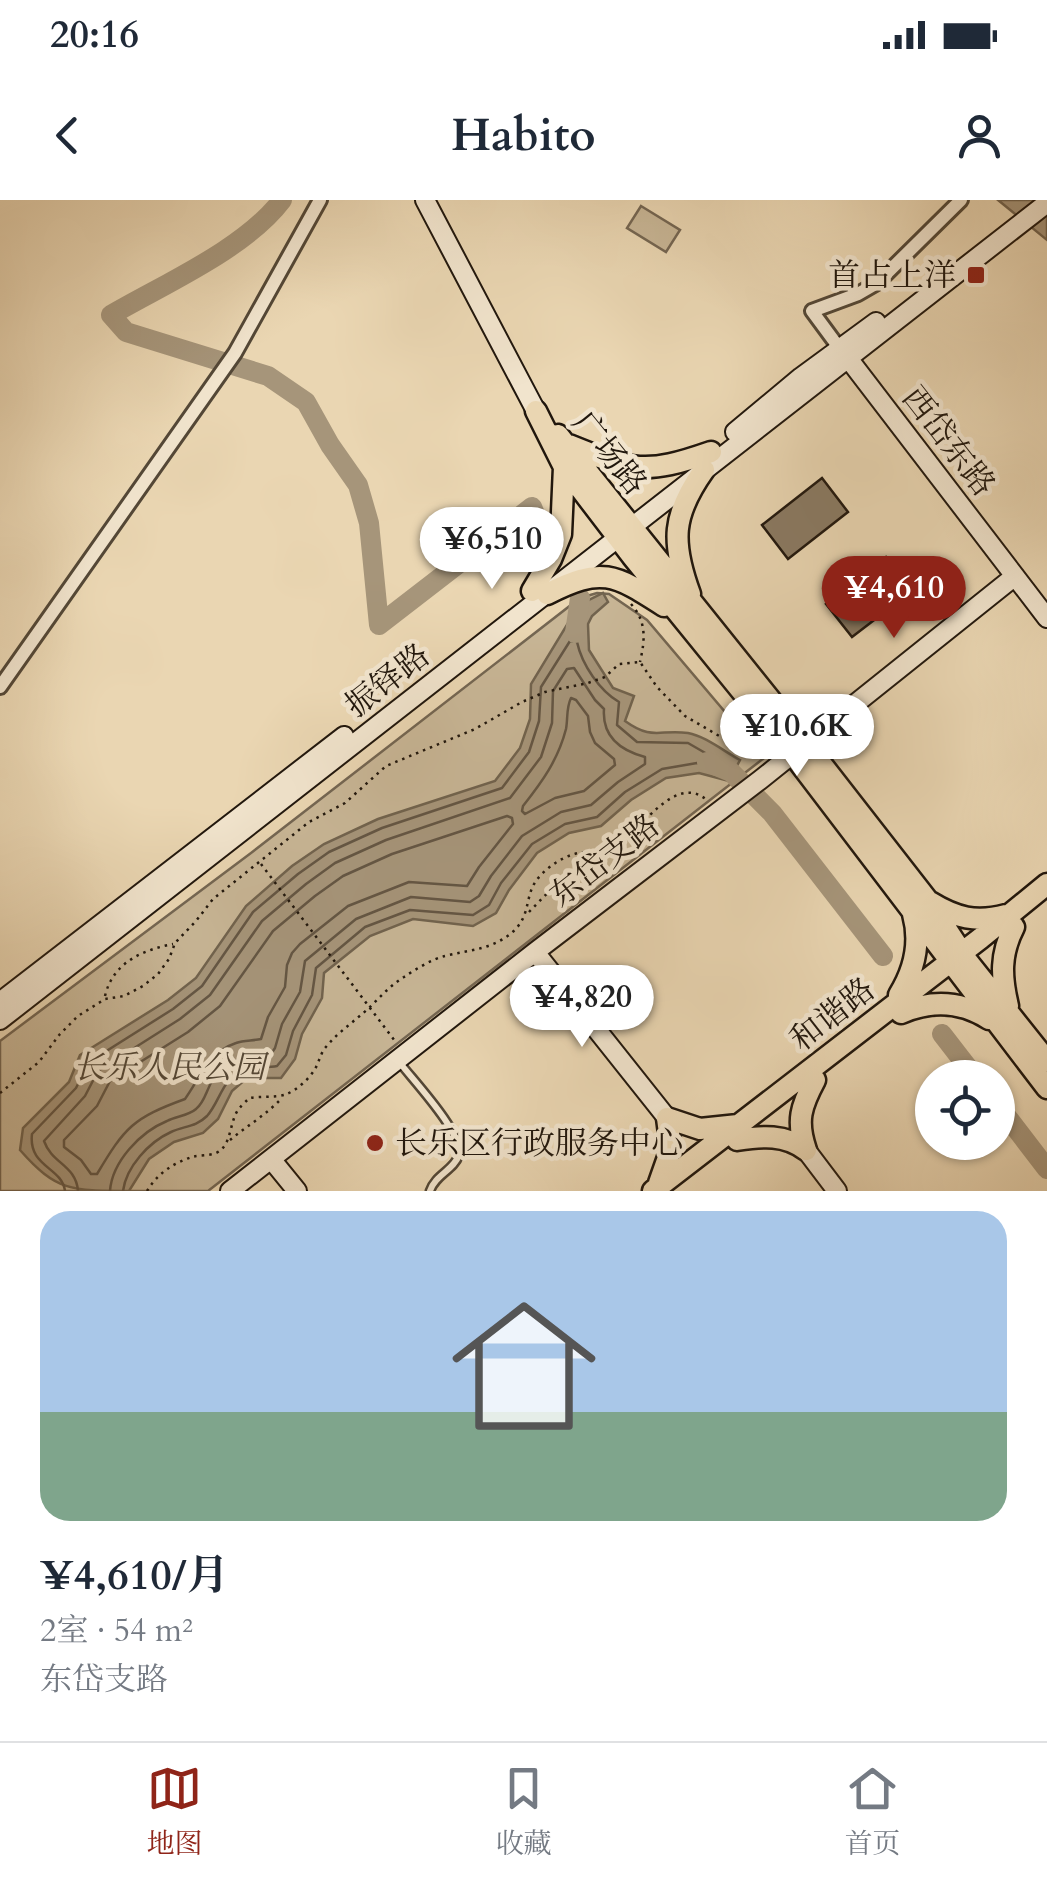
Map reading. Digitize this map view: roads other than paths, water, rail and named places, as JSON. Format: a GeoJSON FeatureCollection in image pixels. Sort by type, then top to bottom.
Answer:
{"type":"FeatureCollection","features":[{"type":"Feature","properties":{"kind":"main road"},"geometry":{"type":"LineString","coordinates":[[425,200],[536,412]]}},
{"type":"Feature","properties":{"kind":"main road","name":"振铎路"},"geometry":{"type":"LineString","coordinates":[[1015,221],[1034,200]]}},
{"type":"Feature","properties":{"kind":"main road","name":"振铎路"},"geometry":{"type":"LineString","coordinates":[[0,1020],[844,354],[1015,221],[1047,204]]}},
{"type":"Feature","properties":{"kind":"main road","name":"西岱东路"},"geometry":{"type":"LineString","coordinates":[[844,354],[1047,618]]}},
{"type":"Feature","properties":{"kind":"main road","name":"广场路"},"geometry":{"type":"LineString","coordinates":[[536,412],[566,444],[621,528]]}},
{"type":"Feature","properties":{"kind":"main road","name":"广场路"},"geometry":{"type":"LineString","coordinates":[[536,412],[564,466],[621,528],[919,904],[960,961],[968,987],[1047,1061]]}},
{"type":"Feature","properties":{"kind":"main road"},"geometry":{"type":"LineString","coordinates":[[566,444],[642,468],[708,461]]}},
{"type":"Feature","properties":{"kind":"main road"},"geometry":{"type":"LineString","coordinates":[[688,611],[678,529],[681,508],[708,461]]}},
{"type":"Feature","properties":{"kind":"main road"},"geometry":{"type":"LineString","coordinates":[[540,592],[561,534],[564,466]]}},
{"type":"Feature","properties":{"kind":"main road","name":"东岱支路"},"geometry":{"type":"LineString","coordinates":[[230,1191],[715,806],[760,780],[1014,576]]}},
{"type":"Feature","properties":{"kind":"main road"},"geometry":{"type":"LineString","coordinates":[[540,592],[580,578],[611,577],[688,611]]}},
{"type":"Feature","properties":{"kind":"main road","name":"振铎路"},"geometry":{"type":"LineString","coordinates":[[0,1002],[540,592]]}},
{"type":"Feature","properties":{"kind":"main road","name":"和谐路"},"geometry":{"type":"LineString","coordinates":[[738,1133],[1011,921],[1047,884]]}},
{"type":"Feature","properties":{"kind":"main road","name":"和谐路"},"geometry":{"type":"LineString","coordinates":[[1011,921],[1047,902]]}},
{"type":"Feature","properties":{"kind":"main road"},"geometry":{"type":"LineString","coordinates":[[919,904],[962,918],[1011,921],[1002,967],[1009,1027],[952,1004],[896,1009],[916,955],[919,904]]}},
{"type":"Feature","properties":{"kind":"main road"},"geometry":{"type":"LineString","coordinates":[[534,952],[667,1118],[672,1149],[660,1190]]}},
{"type":"Feature","properties":{"kind":"main road","name":"和谐路"},"geometry":{"type":"LineString","coordinates":[[660,1190],[815,1080],[896,1009]]}},
{"type":"Feature","properties":{"kind":"main road","name":"广场路"},"geometry":{"type":"LineString","coordinates":[[1009,1027],[1047,1088]]}},
{"type":"Feature","properties":{"kind":"main road"},"geometry":{"type":"LineString","coordinates":[[806,1150],[799,1124],[815,1080]]}},
{"type":"Feature","properties":{"kind":"main road"},"geometry":{"type":"LineString","coordinates":[[667,1118],[700,1129],[793,1141],[806,1150],[837,1191]]}},
{"type":"Feature","properties":{"kind":"main road"},"geometry":{"type":"LineString","coordinates":[[271,1159],[297,1191]]}},
{"type":"Feature","properties":{"kind":"street"},"geometry":{"type":"LineString","coordinates":[[1,683],[222,374],[320,200]]}},
{"type":"Feature","properties":{"kind":"street"},"geometry":{"type":"LineString","coordinates":[[844,354],[812,311],[877,283],[961,200]]}},
{"type":"Feature","properties":{"kind":"lane"},"geometry":{"type":"LineString","coordinates":[[401,1057],[457,1138],[459,1147],[456,1160],[421,1191]]}},
{"type":"Feature","properties":{"kind":"lane"},"geometry":{"type":"LineString","coordinates":[[430,1191],[435,1180]]}},
{"type":"Feature","properties":{"kind":"water"},"geometry":{"type":"Polygon","coordinates":[[[998,200],[1047,200],[1047,240],[998,200]]]}},
{"type":"Feature","properties":{"kind":"water"},"geometry":{"type":"Polygon","coordinates":[[[603,593],[608,602],[588,624],[589,650],[613,688],[634,696],[625,721],[643,731],[688,733],[715,745],[740,760],[729,781],[699,773],[666,778],[631,800],[601,826],[569,833],[537,853],[496,913],[473,926],[413,919],[370,936],[324,973],[322,998],[302,1034],[295,1059],[281,1078],[247,1078],[232,1091],[218,1119],[203,1133],[174,1142],[149,1159],[129,1191],[66,1186],[33,1164],[20,1150],[23,1128],[69,1082],[80,1055],[196,978],[246,906],[292,866],[324,844],[378,819],[495,781],[520,748],[530,719],[531,684],[579,605],[603,593]]]}},
{"type":"Feature","properties":{"kind":"waterway"},"geometry":{"type":"LineString","coordinates":[[282,200],[226,250],[111,315],[126,332],[268,376],[306,402],[358,485],[369,523],[379,625],[532,507],[544,535]]}},
{"type":"Feature","properties":{"kind":"waterway"},"geometry":{"type":"LineString","coordinates":[[575,633],[580,598]]}},
{"type":"Feature","properties":{"kind":"waterway"},"geometry":{"type":"LineString","coordinates":[[707,762],[731,772],[772,813],[883,956]]}},
{"type":"Feature","properties":{"kind":"waterway"},"geometry":{"type":"LineString","coordinates":[[942,1034],[962,1060]]}},
{"type":"Feature","properties":{"kind":"waterway"},"geometry":{"type":"LineString","coordinates":[[1015,1127],[1047,1169]]}},
{"type":"Feature","properties":{"kind":"place","name":"首占上洋"},"geometry":{"type":"Point","coordinates":[976,275]}},
{"type":"Feature","properties":{"kind":"place","name":"长乐区行政服务中心"},"geometry":{"type":"Point","coordinates":[375,1143]}},
{"type":"Feature","properties":{"kind":"park label","name":"长乐人民公园"},"geometry":{"type":"Point","coordinates":[169,1067]}}]}
